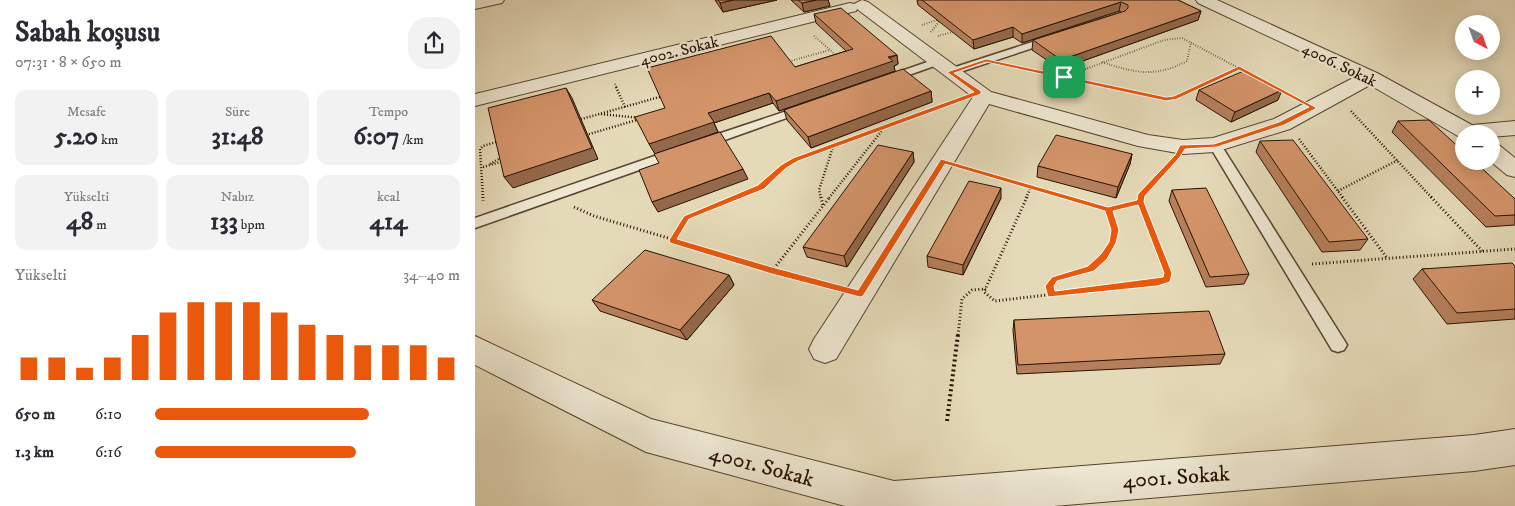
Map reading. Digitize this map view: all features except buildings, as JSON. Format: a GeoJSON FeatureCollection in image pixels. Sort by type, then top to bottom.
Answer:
{"type":"FeatureCollection","features":[{"type":"Feature","properties":{"kind":"street"},"geometry":{"type":"LineString","coordinates":[[475,4],[496,0]]}},
{"type":"Feature","properties":{"kind":"street","name":"4002. Sokak"},"geometry":{"type":"LineString","coordinates":[[475,100],[882,0]]}},
{"type":"Feature","properties":{"kind":"street","name":"4006. Sokak"},"geometry":{"type":"LineString","coordinates":[[1204,0],[1370,77],[1457,125]]}},
{"type":"Feature","properties":{"kind":"street"},"geometry":{"type":"LineString","coordinates":[[862,5],[911,38],[943,67],[981,94],[1146,141],[1183,147],[1215,146],[1282,124],[1370,77]]}},
{"type":"Feature","properties":{"kind":"street"},"geometry":{"type":"LineString","coordinates":[[825,349],[943,161],[981,94]]}},
{"type":"Feature","properties":{"kind":"street"},"geometry":{"type":"LineString","coordinates":[[1500,130],[1515,128]]}},
{"type":"Feature","properties":{"kind":"street"},"geometry":{"type":"LineString","coordinates":[[1500,158],[1515,170]]}},
{"type":"Feature","properties":{"kind":"street","name":"4001. Sokak"},"geometry":{"type":"LineString","coordinates":[[475,350],[646,435],[894,503],[1474,453],[1515,447]]}},
{"type":"Feature","properties":{"kind":"lane"},"geometry":{"type":"LineString","coordinates":[[878,82],[943,67],[986,60],[1058,37]]}},
{"type":"Feature","properties":{"kind":"lane"},"geometry":{"type":"LineString","coordinates":[[480,222],[813,105]]}},
{"type":"Feature","properties":{"kind":"lane"},"geometry":{"type":"LineString","coordinates":[[1215,146],[1338,345]]}},
{"type":"Feature","properties":{"kind":"path"},"geometry":{"type":"LineString","coordinates":[[911,38],[941,19],[911,38]]}},
{"type":"Feature","properties":{"kind":"path"},"geometry":{"type":"LineString","coordinates":[[911,38],[960,30]]}},
{"type":"Feature","properties":{"kind":"path"},"geometry":{"type":"LineString","coordinates":[[810,32],[837,56]]}},
{"type":"Feature","properties":{"kind":"path"},"geometry":{"type":"LineString","coordinates":[[1155,35],[1164,40]]}},
{"type":"Feature","properties":{"kind":"path"},"geometry":{"type":"LineString","coordinates":[[1064,77],[1164,40],[1182,38],[1255,76]]}},
{"type":"Feature","properties":{"kind":"path"},"geometry":{"type":"LineString","coordinates":[[1102,62],[1131,71],[1148,73],[1171,70],[1187,61],[1191,42]]}},
{"type":"Feature","properties":{"kind":"path"},"geometry":{"type":"LineString","coordinates":[[783,63],[830,50]]}},
{"type":"Feature","properties":{"kind":"path"},"geometry":{"type":"LineString","coordinates":[[986,60],[1166,99],[1175,98],[1239,68]]}},
{"type":"Feature","properties":{"kind":"path"},"geometry":{"type":"LineString","coordinates":[[609,67],[625,107]]}},
{"type":"Feature","properties":{"kind":"path"},"geometry":{"type":"LineString","coordinates":[[1272,85],[1314,108]]}},
{"type":"Feature","properties":{"kind":"path"},"geometry":{"type":"LineString","coordinates":[[673,240],[687,218],[761,187],[783,167],[795,160],[981,94]]}},
{"type":"Feature","properties":{"kind":"path"},"geometry":{"type":"LineString","coordinates":[[574,121],[663,96]]}},
{"type":"Feature","properties":{"kind":"path"},"geometry":{"type":"LineString","coordinates":[[1332,97],[1346,106],[1483,252]]}},
{"type":"Feature","properties":{"kind":"path"},"geometry":{"type":"LineString","coordinates":[[586,135],[643,118],[598,114]]}},
{"type":"Feature","properties":{"kind":"path"},"geometry":{"type":"LineString","coordinates":[[1282,124],[1298,137],[1387,258]]}},
{"type":"Feature","properties":{"kind":"path"},"geometry":{"type":"LineString","coordinates":[[772,271],[885,128]]}},
{"type":"Feature","properties":{"kind":"path"},"geometry":{"type":"LineString","coordinates":[[480,222],[480,149],[483,146],[502,141]]}},
{"type":"Feature","properties":{"kind":"path"},"geometry":{"type":"LineString","coordinates":[[823,206],[819,190],[834,146]]}},
{"type":"Feature","properties":{"kind":"path"},"geometry":{"type":"LineString","coordinates":[[1031,187],[985,292],[995,301],[1167,280],[1168,273],[1141,202],[1141,195],[1178,156],[1183,147]]}},
{"type":"Feature","properties":{"kind":"path"},"geometry":{"type":"LineString","coordinates":[[508,154],[483,167],[511,159]]}},
{"type":"Feature","properties":{"kind":"path"},"geometry":{"type":"LineString","coordinates":[[1338,192],[1397,160]]}},
{"type":"Feature","properties":{"kind":"path"},"geometry":{"type":"LineString","coordinates":[[943,161],[1108,210],[1141,202]]}},
{"type":"Feature","properties":{"kind":"path"},"geometry":{"type":"LineString","coordinates":[[550,197],[594,216],[772,271],[860,294]]}},
{"type":"Feature","properties":{"kind":"path"},"geometry":{"type":"LineString","coordinates":[[1051,295],[1050,286],[1055,279],[1091,269],[1104,256],[1113,243],[1115,230],[1108,210]]}},
{"type":"Feature","properties":{"kind":"path"},"geometry":{"type":"LineString","coordinates":[[1289,266],[1515,249]]}},
{"type":"Feature","properties":{"kind":"path"},"geometry":{"type":"LineString","coordinates":[[947,421],[962,299],[972,290],[987,289]]}},
{"type":"Feature","properties":{"kind":"route"},"geometry":{"type":"LineString","coordinates":[[1064,77],[986,60],[950,72],[979,92],[795,160],[774,174],[761,187],[693,214],[683,221],[673,240],[772,271],[860,294],[943,161],[1108,210],[1141,202],[1168,273],[1167,280],[1051,295],[1050,286],[1055,279],[1091,269],[1104,256],[1113,243],[1115,230],[1113,219],[1108,210],[1141,202],[1141,195],[1178,156],[1183,147],[1215,146],[1282,124],[1314,108],[1239,68],[1175,98],[1166,99],[1064,77]]}}]}
